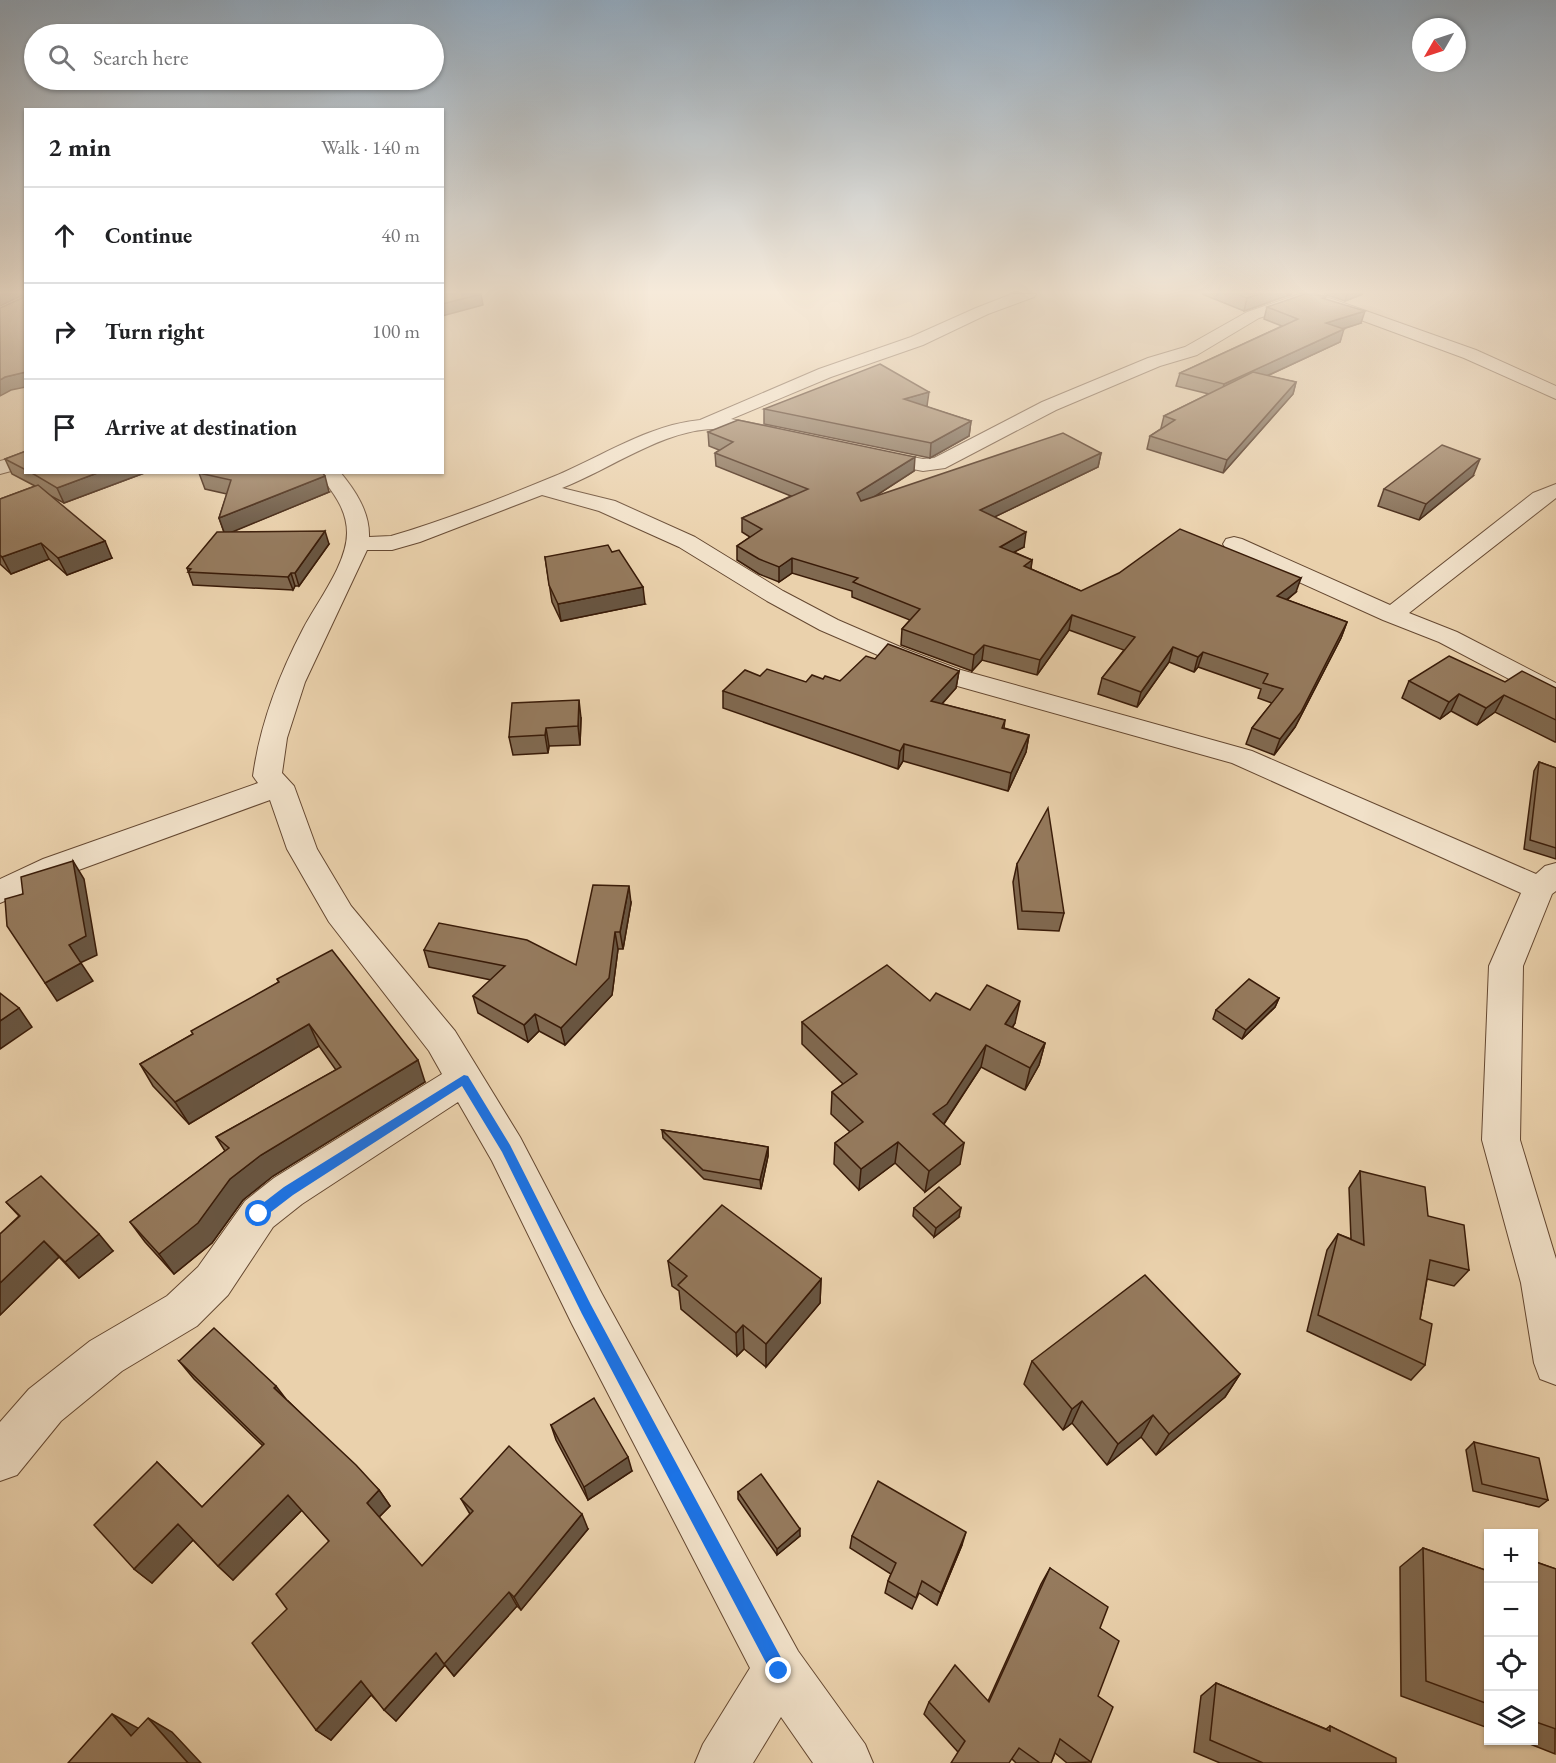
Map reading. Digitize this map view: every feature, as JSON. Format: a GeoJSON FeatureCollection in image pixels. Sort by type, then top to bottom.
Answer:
{"type":"FeatureCollection","features":[{"type":"Feature","properties":{"kind":"street"},"geometry":{"type":"LineString","coordinates":[[358,544],[392,543],[542,489],[657,437],[702,424],[817,376]]}},
{"type":"Feature","properties":{"kind":"street"},"geometry":{"type":"LineString","coordinates":[[860,453],[923,465],[938,464],[1049,406],[1120,376]]}},
{"type":"Feature","properties":{"kind":"street"},"geometry":{"type":"LineString","coordinates":[[1519,376],[1556,393]]}},
{"type":"Feature","properties":{"kind":"street"},"geometry":{"type":"LineString","coordinates":[[702,424],[723,423],[787,436]]}},
{"type":"Feature","properties":{"kind":"street"},"geometry":{"type":"LineString","coordinates":[[0,468],[24,461]]}},
{"type":"Feature","properties":{"kind":"street"},"geometry":{"type":"LineString","coordinates":[[330,474],[351,503],[358,523],[358,544],[315,630],[281,710],[269,751],[267,776],[280,786],[302,849],[340,914],[442,1041],[506,1149],[587,1310],[779,1671],[846,1763]]}},
{"type":"Feature","properties":{"kind":"street"},"geometry":{"type":"LineString","coordinates":[[542,489],[607,507],[645,522],[687,542],[775,596],[829,625],[952,676],[1242,757],[1548,881],[1506,966],[1501,1140],[1542,1283],[1556,1363]]}},
{"type":"Feature","properties":{"kind":"street"},"geometry":{"type":"LineString","coordinates":[[1392,615],[1540,498],[1556,490]]}},
{"type":"Feature","properties":{"kind":"street"},"geometry":{"type":"LineString","coordinates":[[1234,544],[1392,615],[1448,637],[1556,693]]}},
{"type":"Feature","properties":{"kind":"street"},"geometry":{"type":"LineString","coordinates":[[0,892],[54,867],[280,786]]}},
{"type":"Feature","properties":{"kind":"street"},"geometry":{"type":"LineString","coordinates":[[0,1458],[45,1405],[106,1356],[182,1311],[213,1281],[259,1214],[288,1191],[464,1079]]}},
{"type":"Feature","properties":{"kind":"street"},"geometry":{"type":"LineString","coordinates":[[722,1763],[779,1671]]}},
{"type":"Feature","properties":{"kind":"building"},"geometry":{"type":"Polygon","coordinates":[[[848,376],[901,376],[929,392],[904,399],[971,421],[931,443],[764,409],[848,376]]]}},
{"type":"Feature","properties":{"kind":"building"},"geometry":{"type":"Polygon","coordinates":[[[1193,376],[1241,376],[1224,384],[1193,376]]]}},
{"type":"Feature","properties":{"kind":"building"},"geometry":{"type":"Polygon","coordinates":[[[1244,376],[1271,376],[1296,382],[1227,460],[1150,436],[1175,420],[1164,416],[1244,376]]]}},
{"type":"Feature","properties":{"kind":"building"},"geometry":{"type":"Polygon","coordinates":[[[738,420],[915,457],[857,493],[861,501],[1063,433],[1101,453],[980,510],[1026,532],[1000,547],[1032,560],[1024,566],[1081,591],[1119,573],[1180,529],[1301,578],[1277,596],[1347,622],[1301,712],[1280,739],[1252,728],[1283,689],[1263,683],[1268,674],[1203,652],[1198,657],[1173,647],[1141,692],[1102,678],[1135,637],[1072,615],[1040,660],[984,645],[974,655],[902,629],[920,609],[853,582],[858,578],[792,558],[779,567],[737,546],[762,529],[742,518],[808,489],[715,453],[733,442],[708,432],[738,420]]]}},
{"type":"Feature","properties":{"kind":"building"},"geometry":{"type":"Polygon","coordinates":[[[1442,445],[1480,459],[1426,504],[1384,489],[1442,445]]]}},
{"type":"Feature","properties":{"kind":"building"},"geometry":{"type":"Polygon","coordinates":[[[24,452],[24,469],[5,459],[24,452]]]}},
{"type":"Feature","properties":{"kind":"building"},"geometry":{"type":"Polygon","coordinates":[[[33,474],[95,474],[57,488],[33,474]]]}},
{"type":"Feature","properties":{"kind":"building"},"geometry":{"type":"Polygon","coordinates":[[[204,474],[324,474],[325,476],[219,518],[231,480],[204,474]]]}},
{"type":"Feature","properties":{"kind":"building"},"geometry":{"type":"Polygon","coordinates":[[[38,485],[105,541],[58,558],[41,543],[2,557],[0,555],[0,499],[38,485]]]}},
{"type":"Feature","properties":{"kind":"building"},"geometry":{"type":"Polygon","coordinates":[[[325,531],[295,573],[291,573],[288,577],[188,572],[191,569],[187,568],[217,532],[325,531]]]}},
{"type":"Feature","properties":{"kind":"building"},"geometry":{"type":"Polygon","coordinates":[[[608,545],[612,552],[619,550],[643,587],[558,604],[549,585],[545,557],[608,545]]]}},
{"type":"Feature","properties":{"kind":"building"},"geometry":{"type":"Polygon","coordinates":[[[888,644],[959,671],[931,701],[1005,720],[1002,728],[1029,735],[1011,773],[904,744],[900,751],[723,691],[745,670],[760,676],[767,669],[806,682],[812,675],[840,681],[866,656],[875,659],[888,644]]]}},
{"type":"Feature","properties":{"kind":"building"},"geometry":{"type":"Polygon","coordinates":[[[1449,656],[1505,682],[1522,671],[1556,688],[1556,720],[1504,695],[1486,708],[1459,694],[1449,702],[1409,681],[1449,656]]]}},
{"type":"Feature","properties":{"kind":"building"},"geometry":{"type":"Polygon","coordinates":[[[579,700],[578,726],[546,728],[545,735],[509,737],[512,703],[579,700]]]}},
{"type":"Feature","properties":{"kind":"building"},"geometry":{"type":"Polygon","coordinates":[[[1539,762],[1556,768],[1556,848],[1530,840],[1539,762]]]}},
{"type":"Feature","properties":{"kind":"building"},"geometry":{"type":"Polygon","coordinates":[[[1048,808],[1064,913],[1022,911],[1017,864],[1048,808]]]}},
{"type":"Feature","properties":{"kind":"building"},"geometry":{"type":"Polygon","coordinates":[[[73,861],[86,936],[69,945],[81,963],[45,983],[7,926],[5,899],[23,894],[21,877],[73,861]]]}},
{"type":"Feature","properties":{"kind":"building"},"geometry":{"type":"Polygon","coordinates":[[[593,885],[629,886],[620,932],[615,932],[609,978],[561,1028],[535,1014],[524,1025],[473,996],[505,966],[424,950],[439,923],[527,940],[576,965],[593,885]]]}},
{"type":"Feature","properties":{"kind":"building"},"geometry":{"type":"Polygon","coordinates":[[[332,950],[418,1060],[261,1155],[230,1179],[198,1223],[159,1254],[130,1222],[229,1148],[216,1137],[341,1067],[309,1024],[175,1102],[140,1064],[193,1034],[191,1031],[279,982],[277,979],[332,950]]]}},
{"type":"Feature","properties":{"kind":"building"},"geometry":{"type":"Polygon","coordinates":[[[887,965],[930,1001],[936,993],[970,1010],[987,985],[1020,1001],[1005,1024],[1045,1043],[1030,1068],[986,1045],[947,1104],[933,1114],[964,1143],[929,1171],[898,1142],[861,1169],[835,1143],[863,1122],[832,1092],[857,1074],[802,1022],[887,965]]]}},
{"type":"Feature","properties":{"kind":"building"},"geometry":{"type":"Polygon","coordinates":[[[1249,979],[1279,998],[1246,1030],[1216,1010],[1249,979]]]}},
{"type":"Feature","properties":{"kind":"building"},"geometry":{"type":"Polygon","coordinates":[[[0,993],[19,1008],[0,1021],[0,993]]]}},
{"type":"Feature","properties":{"kind":"building"},"geometry":{"type":"Polygon","coordinates":[[[662,1130],[768,1147],[760,1180],[703,1170],[662,1130]]]}},
{"type":"Feature","properties":{"kind":"building"},"geometry":{"type":"Polygon","coordinates":[[[1360,1171],[1425,1187],[1428,1216],[1464,1225],[1469,1270],[1430,1260],[1420,1319],[1432,1324],[1425,1365],[1318,1315],[1338,1234],[1364,1245],[1360,1171]]]}},
{"type":"Feature","properties":{"kind":"building"},"geometry":{"type":"Polygon","coordinates":[[[41,1176],[99,1234],[65,1262],[44,1241],[0,1283],[0,1234],[20,1216],[6,1202],[41,1176]]]}},
{"type":"Feature","properties":{"kind":"building"},"geometry":{"type":"Polygon","coordinates":[[[939,1187],[961,1208],[936,1228],[914,1208],[939,1187]]]}},
{"type":"Feature","properties":{"kind":"building"},"geometry":{"type":"Polygon","coordinates":[[[722,1205],[821,1279],[766,1344],[743,1325],[736,1333],[678,1285],[687,1276],[668,1261],[722,1205]]]}},
{"type":"Feature","properties":{"kind":"building"},"geometry":{"type":"Polygon","coordinates":[[[1145,1275],[1240,1374],[1169,1434],[1153,1415],[1118,1444],[1082,1401],[1072,1409],[1032,1361],[1145,1275]]]}},
{"type":"Feature","properties":{"kind":"building"},"geometry":{"type":"Polygon","coordinates":[[[214,1328],[276,1386],[274,1388],[356,1465],[379,1490],[367,1503],[422,1566],[473,1511],[461,1499],[509,1446],[582,1514],[514,1597],[509,1592],[444,1664],[436,1653],[384,1710],[361,1681],[316,1730],[252,1643],[287,1609],[276,1594],[329,1541],[288,1495],[218,1566],[178,1524],[134,1569],[94,1525],[157,1462],[202,1507],[264,1444],[179,1361],[214,1328]]]}},
{"type":"Feature","properties":{"kind":"building"},"geometry":{"type":"Polygon","coordinates":[[[594,1398],[628,1457],[584,1487],[551,1425],[594,1398]]]}},
{"type":"Feature","properties":{"kind":"building"},"geometry":{"type":"Polygon","coordinates":[[[1474,1442],[1539,1458],[1548,1500],[1482,1484],[1474,1442]]]}},
{"type":"Feature","properties":{"kind":"building"},"geometry":{"type":"Polygon","coordinates":[[[761,1474],[800,1529],[777,1549],[738,1492],[761,1474]]]}},
{"type":"Feature","properties":{"kind":"building"},"geometry":{"type":"Polygon","coordinates":[[[878,1481],[966,1532],[941,1593],[922,1581],[916,1598],[888,1581],[896,1563],[852,1536],[878,1481]]]}},
{"type":"Feature","properties":{"kind":"building"},"geometry":{"type":"Polygon","coordinates":[[[1423,1548],[1484,1570],[1484,1703],[1426,1681],[1423,1548]]]}},
{"type":"Feature","properties":{"kind":"building"},"geometry":{"type":"Polygon","coordinates":[[[1538,1563],[1556,1569],[1556,1729],[1538,1723],[1538,1563]]]}},
{"type":"Feature","properties":{"kind":"building"},"geometry":{"type":"Polygon","coordinates":[[[1050,1568],[1108,1607],[1100,1628],[1119,1641],[1098,1696],[1113,1707],[1091,1762],[1060,1739],[1051,1763],[1040,1763],[1019,1748],[1009,1763],[951,1763],[965,1741],[929,1702],[955,1665],[989,1702],[1050,1568]]]}},
{"type":"Feature","properties":{"kind":"building"},"geometry":{"type":"Polygon","coordinates":[[[1216,1683],[1330,1731],[1330,1726],[1396,1758],[1396,1763],[1263,1763],[1210,1740],[1216,1683]]]}},
{"type":"Feature","properties":{"kind":"building"},"geometry":{"type":"Polygon","coordinates":[[[112,1714],[131,1736],[148,1718],[188,1763],[68,1763],[112,1714]]]}},
{"type":"Feature","properties":{"kind":"route"},"geometry":{"type":"LineString","coordinates":[[259,1214],[288,1191],[464,1079],[506,1149],[587,1310],[779,1671]]}}]}
